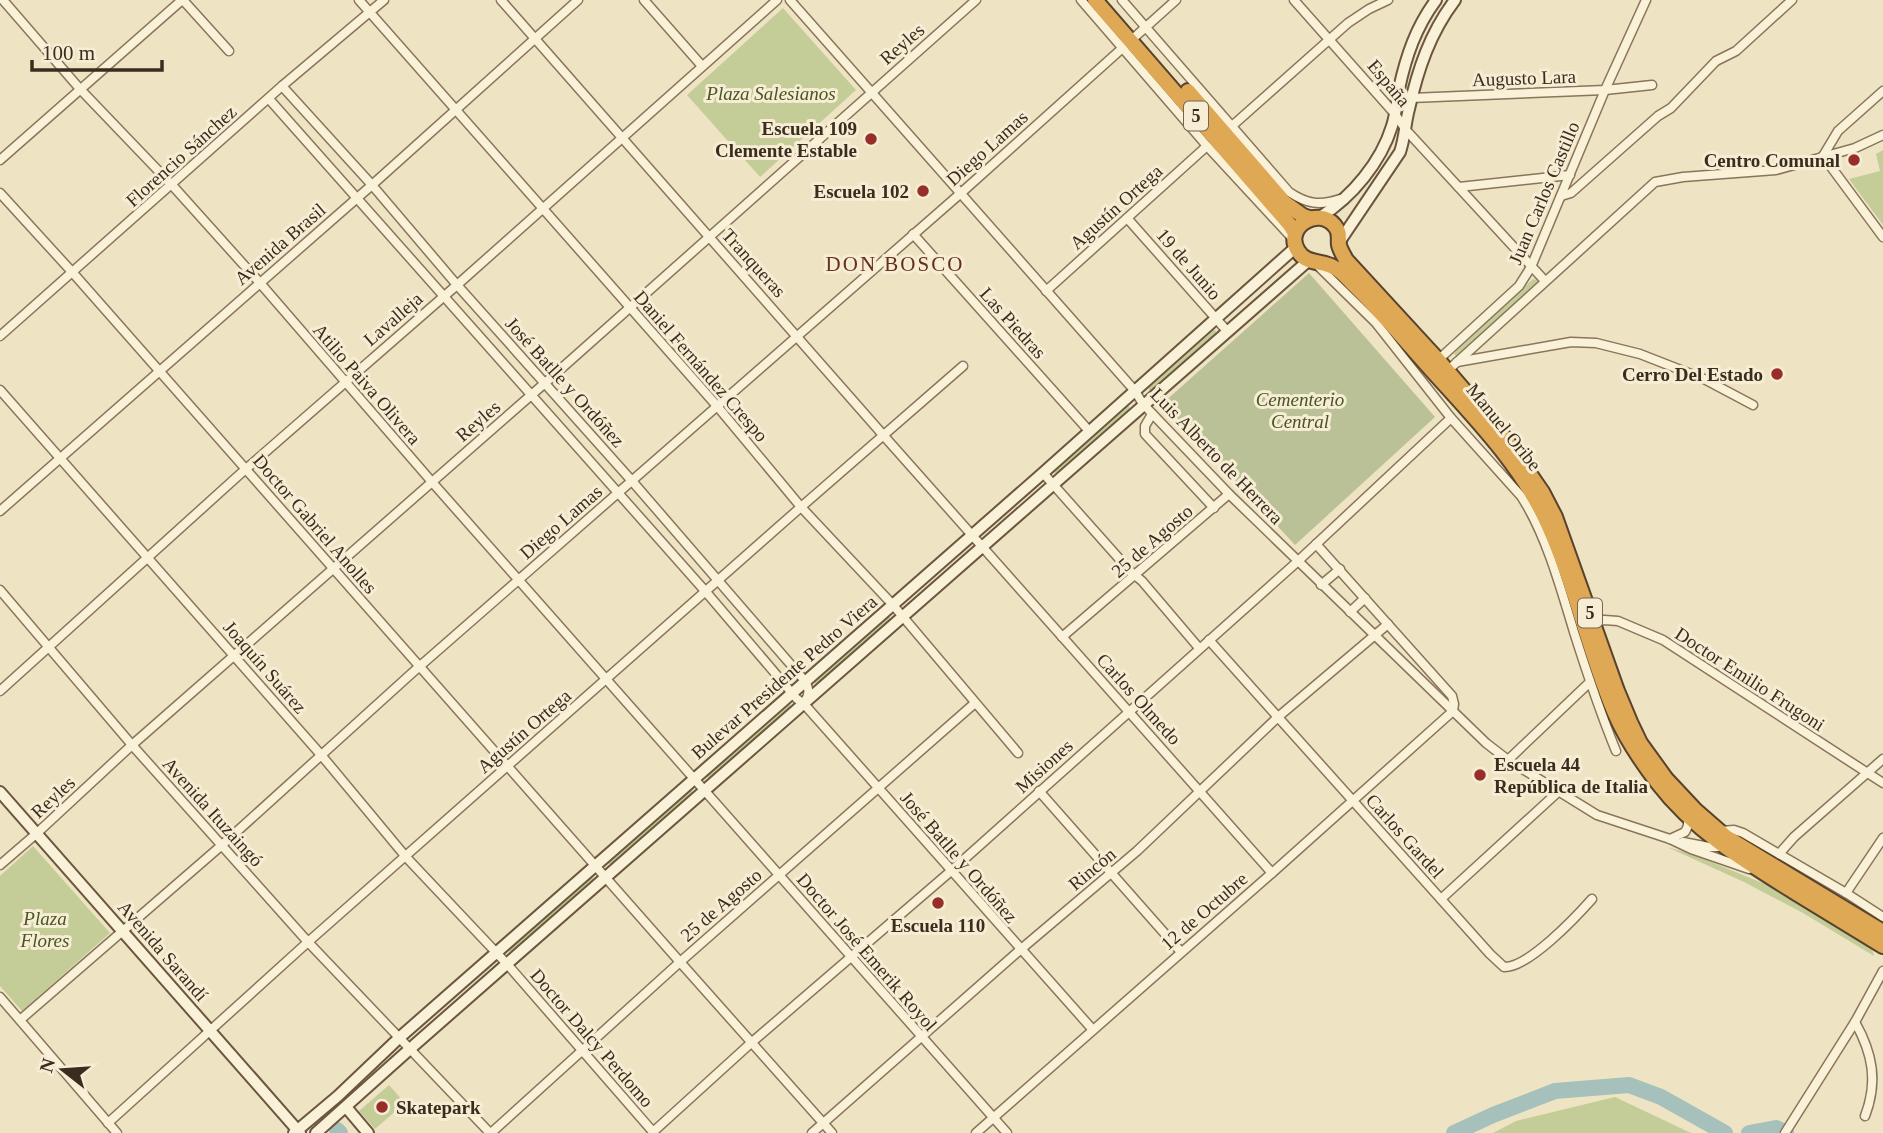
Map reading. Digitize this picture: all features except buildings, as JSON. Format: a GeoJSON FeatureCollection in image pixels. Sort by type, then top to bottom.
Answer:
{"type":"FeatureCollection","features":[{"type":"Feature","properties":{"kind":"highway","name":"Manuel Oribe"},"geometry":{"type":"LineString","coordinates":[[1095,0],[1134,37],[1285,203],[1303,216],[1334,224],[1340,235],[1346,260],[1516,453],[1556,517],[1617,691],[1640,743],[1666,779],[1695,810],[1720,831],[1883,932]]}},
{"type":"Feature","properties":{"kind":"highway","name":"Manuel Oribe"},"geometry":{"type":"LineString","coordinates":[[1107,0],[1134,37],[1290,225],[1300,255],[1336,268],[1442,368],[1521,475],[1566,566],[1615,713],[1631,744],[1658,784],[1688,818],[1713,840],[1883,946]]}},
{"type":"Feature","properties":{"kind":"highway"},"geometry":{"type":"LineString","coordinates":[[1295,240],[1301,224],[1315,218]]}},
{"type":"Feature","properties":{"kind":"highway"},"geometry":{"type":"LineString","coordinates":[[1314,262],[1331,258],[1340,243]]}},
{"type":"Feature","properties":{"kind":"street","name":"Atilio Paiva Olivera"},"geometry":{"type":"LineString","coordinates":[[3,0],[80,89],[172,185],[260,283],[704,792]]}},
{"type":"Feature","properties":{"kind":"street"},"geometry":{"type":"LineString","coordinates":[[0,160],[183,0],[229,51]]}},
{"type":"Feature","properties":{"kind":"street","name":"Daniel Fernández Crespo"},"geometry":{"type":"LineString","coordinates":[[359,0],[717,406],[801,507],[893,605],[1018,753]]}},
{"type":"Feature","properties":{"kind":"street","name":"Florencio Sánchez"},"geometry":{"type":"LineString","coordinates":[[0,336],[282,86],[384,0]]}},
{"type":"Feature","properties":{"kind":"street","name":"Tranqueras"},"geometry":{"type":"LineString","coordinates":[[501,0],[982,546]]}},
{"type":"Feature","properties":{"kind":"street","name":"Avenida Brasil"},"geometry":{"type":"LineString","coordinates":[[0,511],[579,0]]}},
{"type":"Feature","properties":{"kind":"street"},"geometry":{"type":"LineString","coordinates":[[643,0],[702,66]]}},
{"type":"Feature","properties":{"kind":"street","name":"Lavalleja"},"geometry":{"type":"LineString","coordinates":[[0,691],[147,557],[777,0]]}},
{"type":"Feature","properties":{"kind":"street","name":"Luis Alberto de Herrera"},"geometry":{"type":"LineString","coordinates":[[790,0],[1135,391],[1143,404],[1297,562],[1486,743],[1508,760],[1597,815],[1767,875]]}},
{"type":"Feature","properties":{"kind":"street","name":"Reyles"},"geometry":{"type":"LineString","coordinates":[[0,865],[132,745],[531,396],[976,0]]}},
{"type":"Feature","properties":{"kind":"street","name":"Manuel Oribe"},"geometry":{"type":"LineString","coordinates":[[1081,0],[1134,37],[1206,146],[1295,240]]}},
{"type":"Feature","properties":{"kind":"street"},"geometry":{"type":"LineString","coordinates":[[1122,0],[1134,37],[1232,127],[1289,192],[1311,204],[1326,204],[1347,197]]}},
{"type":"Feature","properties":{"kind":"street","name":"Diego Lamas"},"geometry":{"type":"LineString","coordinates":[[20,1020],[961,193],[1175,0]]}},
{"type":"Feature","properties":{"kind":"street","name":"España"},"geometry":{"type":"LineString","coordinates":[[1294,0],[1395,114],[1406,130],[1545,281]]}},
{"type":"Feature","properties":{"kind":"street"},"geometry":{"type":"LineString","coordinates":[[1232,127],[1348,23],[1388,0]]}},
{"type":"Feature","properties":{"kind":"street"},"geometry":{"type":"LineString","coordinates":[[1315,218],[1347,197],[1376,159],[1389,135],[1411,43],[1436,0]]}},
{"type":"Feature","properties":{"kind":"street"},"geometry":{"type":"LineString","coordinates":[[1340,243],[1400,152],[1425,51],[1443,16],[1455,0]]}},
{"type":"Feature","properties":{"kind":"street","name":"Juan Carlos Castillo"},"geometry":{"type":"LineString","coordinates":[[1442,368],[1519,286],[1531,267],[1646,0]]}},
{"type":"Feature","properties":{"kind":"street"},"geometry":{"type":"LineString","coordinates":[[1560,196],[1571,193],[1658,116],[1671,108],[1716,61],[1736,51],[1792,0]]}},
{"type":"Feature","properties":{"kind":"street","name":"Augusto Lara"},"geometry":{"type":"LineString","coordinates":[[1398,96],[1412,98],[1605,90],[1652,85]]}},
{"type":"Feature","properties":{"kind":"street","name":"José Batlle y Ordóñez"},"geometry":{"type":"LineString","coordinates":[[282,86],[372,185],[806,681]]}},
{"type":"Feature","properties":{"kind":"street"},"geometry":{"type":"LineString","coordinates":[[1823,156],[1838,131],[1883,91]]}},
{"type":"Feature","properties":{"kind":"street","name":"José Batlle y Ordóñez"},"geometry":{"type":"LineString","coordinates":[[269,99],[619,493],[797,699],[1093,1030]]}},
{"type":"Feature","properties":{"kind":"street"},"geometry":{"type":"LineString","coordinates":[[1442,368],[1545,281],[1655,182],[1683,177],[1776,170],[1855,148],[1883,135]]}},
{"type":"Feature","properties":{"kind":"street","name":"Agustín Ortega"},"geometry":{"type":"LineString","coordinates":[[1046,290],[1206,146]]}},
{"type":"Feature","properties":{"kind":"street"},"geometry":{"type":"LineString","coordinates":[[1823,156],[1883,237]]}},
{"type":"Feature","properties":{"kind":"street"},"geometry":{"type":"LineString","coordinates":[[1459,187],[1570,175]]}},
{"type":"Feature","properties":{"kind":"street","name":"Doctor Gabriel Anolles"},"geometry":{"type":"LineString","coordinates":[[0,192],[832,1133]]}},
{"type":"Feature","properties":{"kind":"street","name":"19 de Junio"},"geometry":{"type":"LineString","coordinates":[[1127,218],[1227,331]]}},
{"type":"Feature","properties":{"kind":"street","name":"Las Piedras"},"geometry":{"type":"LineString","coordinates":[[913,234],[1090,432]]}},
{"type":"Feature","properties":{"kind":"street","name":"Bulevar Presidente Pedro Viera"},"geometry":{"type":"LineString","coordinates":[[297,1132],[399,1038],[1090,432],[1276,265],[1295,240]]}},
{"type":"Feature","properties":{"kind":"street","name":"Manuel Oribe"},"geometry":{"type":"LineString","coordinates":[[1314,262],[1376,323],[1451,418],[1521,496],[1536,523],[1564,598],[1590,682],[1616,751]]}},
{"type":"Feature","properties":{"kind":"street","name":"Bulevar Presidente Pedro Viera"},"geometry":{"type":"LineString","coordinates":[[316,1133],[1143,404],[1286,280],[1314,262]]}},
{"type":"Feature","properties":{"kind":"street"},"geometry":{"type":"LineString","coordinates":[[1276,265],[1276,276],[1286,280]]}},
{"type":"Feature","properties":{"kind":"street"},"geometry":{"type":"LineString","coordinates":[[1442,368],[1571,342],[1596,342],[1704,379],[1753,405]]}},
{"type":"Feature","properties":{"kind":"street","name":"Agustín Ortega"},"geometry":{"type":"LineString","coordinates":[[108,1123],[307,942],[963,366]]}},
{"type":"Feature","properties":{"kind":"street","name":"Joaquín Suárez"},"geometry":{"type":"LineString","coordinates":[[0,390],[323,755],[406,857],[507,964]]}},
{"type":"Feature","properties":{"kind":"street"},"geometry":{"type":"LineString","coordinates":[[1153,414],[1145,426],[1145,434],[1214,508]]}},
{"type":"Feature","properties":{"kind":"street","name":"Misiones"},"geometry":{"type":"LineString","coordinates":[[653,1133],[751,1043],[951,871],[1297,562],[1451,418]]}},
{"type":"Feature","properties":{"kind":"street"},"geometry":{"type":"LineString","coordinates":[[1043,473],[1199,648]]}},
{"type":"Feature","properties":{"kind":"street","name":"25 de Agosto"},"geometry":{"type":"LineString","coordinates":[[1062,638],[1229,494]]}},
{"type":"Feature","properties":{"kind":"street"},"geometry":{"type":"LineString","coordinates":[[1535,499],[1536,523]]}},
{"type":"Feature","properties":{"kind":"street"},"geometry":{"type":"LineString","coordinates":[[1316,544],[1452,696],[1452,711]]}},
{"type":"Feature","properties":{"kind":"street","name":"Carlos Olmedo"},"geometry":{"type":"LineString","coordinates":[[982,546],[1272,873]]}},
{"type":"Feature","properties":{"kind":"street"},"geometry":{"type":"LineString","coordinates":[[1321,585],[1339,569]]}},
{"type":"Feature","properties":{"kind":"street","name":"Avenida Ituzaingó"},"geometry":{"type":"LineString","coordinates":[[0,590],[132,745],[307,942],[491,1133]]}},
{"type":"Feature","properties":{"kind":"street"},"geometry":{"type":"LineString","coordinates":[[1350,612],[1365,598]]}},
{"type":"Feature","properties":{"kind":"street","name":"Doctor Emilio Frugoni"},"geometry":{"type":"LineString","coordinates":[[1594,622],[1618,621],[1663,640],[1883,783]]}},
{"type":"Feature","properties":{"kind":"street","name":"Rincón"},"geometry":{"type":"LineString","coordinates":[[812,1133],[1020,950],[1111,874],[1278,717],[1388,625]]}},
{"type":"Feature","properties":{"kind":"street","name":"Carlos Gardel"},"geometry":{"type":"LineString","coordinates":[[1209,640],[1504,967],[1524,960],[1561,932],[1592,899]]}},
{"type":"Feature","properties":{"kind":"street"},"geometry":{"type":"LineString","coordinates":[[804,704],[808,696],[806,681]]}},
{"type":"Feature","properties":{"kind":"street"},"geometry":{"type":"LineString","coordinates":[[1508,760],[1590,682]]}},
{"type":"Feature","properties":{"kind":"street","name":"25 de Agosto"},"geometry":{"type":"LineString","coordinates":[[491,1133],[582,1049],[975,703]]}},
{"type":"Feature","properties":{"kind":"street","name":"12 de Octubre"},"geometry":{"type":"LineString","coordinates":[[976,1133],[1452,711]]}},
{"type":"Feature","properties":{"kind":"street"},"geometry":{"type":"LineString","coordinates":[[1779,854],[1794,836],[1883,760]]}},
{"type":"Feature","properties":{"kind":"street"},"geometry":{"type":"LineString","coordinates":[[1039,791],[1181,952]]}},
{"type":"Feature","properties":{"kind":"street","name":"Avenida Sarandí"},"geometry":{"type":"LineString","coordinates":[[0,792],[297,1132]]}},
{"type":"Feature","properties":{"kind":"street","name":"Doctor José Emerik Royol"},"geometry":{"type":"LineString","coordinates":[[704,792],[1007,1133]]}},
{"type":"Feature","properties":{"kind":"street"},"geometry":{"type":"LineString","coordinates":[[1441,899],[1558,792]]}},
{"type":"Feature","properties":{"kind":"street"},"geometry":{"type":"LineString","coordinates":[[1670,839],[1685,832],[1688,818]]}},
{"type":"Feature","properties":{"kind":"street"},"geometry":{"type":"LineString","coordinates":[[1720,831],[1734,830],[1743,833],[1883,917]]}},
{"type":"Feature","properties":{"kind":"street"},"geometry":{"type":"LineString","coordinates":[[1846,893],[1883,838]]}},
{"type":"Feature","properties":{"kind":"street"},"geometry":{"type":"LineString","coordinates":[[1670,839],[1709,848],[1725,847],[1749,851]]}},
{"type":"Feature","properties":{"kind":"street","name":"Doctor Dalcy Perdomo"},"geometry":{"type":"LineString","coordinates":[[507,964],[653,1133]]}},
{"type":"Feature","properties":{"kind":"street"},"geometry":{"type":"LineString","coordinates":[[1785,1133],[1855,1022],[1883,971]]}},
{"type":"Feature","properties":{"kind":"street"},"geometry":{"type":"LineString","coordinates":[[0,997],[117,1133]]}},
{"type":"Feature","properties":{"kind":"street"},"geometry":{"type":"LineString","coordinates":[[1855,1022],[1861,1033],[1873,1076],[1873,1090],[1865,1116]]}},
{"type":"Feature","properties":{"kind":"street"},"geometry":{"type":"LineString","coordinates":[[346,1107],[368,1133]]}},
{"type":"Feature","properties":{"kind":"green space","name":"Plaza Salesianos"},"geometry":{"type":"Polygon","coordinates":[[[783,8],[856,90],[760,177],[687,95],[783,8]]]}},
{"type":"Feature","properties":{"kind":"green space"},"geometry":{"type":"Polygon","coordinates":[[[1883,150],[1883,225],[1849,179],[1880,171],[1876,154],[1883,150]]]}},
{"type":"Feature","properties":{"kind":"green space","name":"Cementerio Central"},"geometry":{"type":"Polygon","coordinates":[[[1309,273],[1435,417],[1295,545],[1163,403],[1309,273]]]}},
{"type":"Feature","properties":{"kind":"green space"},"geometry":{"type":"Polygon","coordinates":[[[1533,279],[1537,280],[1537,285],[1458,356],[1454,354],[1456,351],[1533,279]]]}},
{"type":"Feature","properties":{"kind":"green space"},"geometry":{"type":"Polygon","coordinates":[[[1212,328],[1216,334],[1152,391],[1149,390],[1147,386],[1212,328]]]}},
{"type":"Feature","properties":{"kind":"green space"},"geometry":{"type":"Polygon","coordinates":[[[1128,404],[1130,409],[1058,474],[1055,473],[1053,468],[1128,404]]]}},
{"type":"Feature","properties":{"kind":"green space"},"geometry":{"type":"Polygon","coordinates":[[[887,615],[890,622],[819,684],[814,683],[813,681],[887,615]]]}},
{"type":"Feature","properties":{"kind":"green space"},"geometry":{"type":"Polygon","coordinates":[[[789,703],[791,708],[712,778],[707,777],[706,775],[789,703]]]}},
{"type":"Feature","properties":{"kind":"green space"},"geometry":{"type":"Polygon","coordinates":[[[690,790],[692,796],[614,864],[609,864],[609,858],[690,790]]]}},
{"type":"Feature","properties":{"kind":"green space","name":"Plaza Flores"},"geometry":{"type":"Polygon","coordinates":[[[33,846],[110,933],[22,1011],[0,986],[0,876],[33,846]]]}},
{"type":"Feature","properties":{"kind":"green space"},"geometry":{"type":"Polygon","coordinates":[[[1667,847],[1692,854],[1782,891],[1871,945],[1874,956],[1803,913],[1744,882],[1667,847]]]}},
{"type":"Feature","properties":{"kind":"green space"},"geometry":{"type":"Polygon","coordinates":[[[589,877],[593,878],[593,882],[514,952],[509,951],[509,948],[589,877]]]}},
{"type":"Feature","properties":{"kind":"green space","name":"Skatepark"},"geometry":{"type":"Polygon","coordinates":[[[389,1085],[405,1103],[375,1129],[359,1111],[389,1085]]]}},
{"type":"Feature","properties":{"kind":"green space"},"geometry":{"type":"Polygon","coordinates":[[[1615,1097],[1691,1133],[1493,1133],[1516,1121],[1615,1097]]]}},
{"type":"Feature","properties":{"kind":"waterway"},"geometry":{"type":"LineString","coordinates":[[1454,1133],[1555,1091],[1629,1085],[1661,1097],[1725,1133]]}},
{"type":"Feature","properties":{"kind":"waterway"},"geometry":{"type":"LineString","coordinates":[[1749,1133],[1776,1128],[1786,1133]]}},
{"type":"Feature","properties":{"kind":"waterway"},"geometry":{"type":"LineString","coordinates":[[337,1130],[340,1133]]}},
{"type":"Feature","properties":{"kind":"place","name":"Escuela 109 Clemente Estable"},"geometry":{"type":"Point","coordinates":[871,139]}},
{"type":"Feature","properties":{"kind":"place","name":"Centro Comunal"},"geometry":{"type":"Point","coordinates":[1854,160]}},
{"type":"Feature","properties":{"kind":"place","name":"Escuela 102"},"geometry":{"type":"Point","coordinates":[923,191]}},
{"type":"Feature","properties":{"kind":"place","name":"Cerro Del Estado"},"geometry":{"type":"Point","coordinates":[1777,374]}},
{"type":"Feature","properties":{"kind":"place","name":"Escuela 44 República de Italia"},"geometry":{"type":"Point","coordinates":[1480,775]}},
{"type":"Feature","properties":{"kind":"place","name":"Escuela 110"},"geometry":{"type":"Point","coordinates":[938,903]}},
{"type":"Feature","properties":{"kind":"place","name":"Skatepark"},"geometry":{"type":"Point","coordinates":[382,1107]}},
{"type":"Feature","properties":{"kind":"district","name":"DON BOSCO"},"geometry":{"type":"Point","coordinates":[895,264]}}]}
